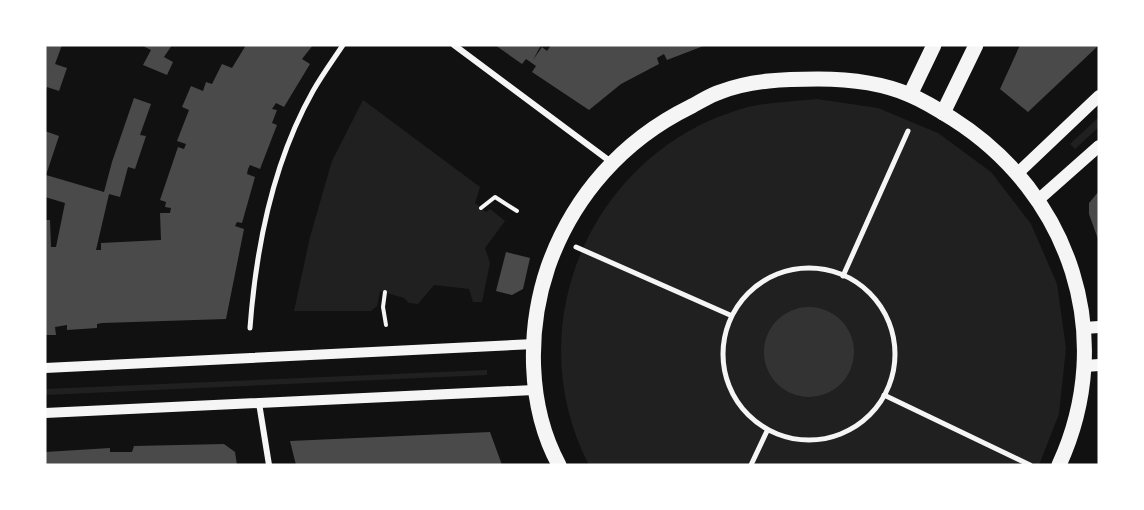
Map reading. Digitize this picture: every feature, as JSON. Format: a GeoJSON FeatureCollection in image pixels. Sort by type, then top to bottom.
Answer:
{"type":"FeatureCollection","features":[{"type":"Feature","properties":{"kind":"main road"},"geometry":{"type":"LineString","coordinates":[[910,95],[934,45]]}},
{"type":"Feature","properties":{"kind":"main road"},"geometry":{"type":"LineString","coordinates":[[943,113],[976,45]]}},
{"type":"Feature","properties":{"kind":"main road"},"geometry":{"type":"LineString","coordinates":[[559,465],[551,451],[534,390],[534,344],[541,288],[558,239],[583,197],[611,163],[629,146],[665,119],[721,91],[781,78],[842,79],[878,84],[910,95],[979,137],[1018,173],[1038,200],[1058,233],[1091,327],[1092,365],[1073,430],[1059,465]]}},
{"type":"Feature","properties":{"kind":"main road"},"geometry":{"type":"LineString","coordinates":[[1018,173],[1099,96]]}},
{"type":"Feature","properties":{"kind":"main road"},"geometry":{"type":"LineString","coordinates":[[1038,200],[1099,146]]}},
{"type":"Feature","properties":{"kind":"street"},"geometry":{"type":"LineString","coordinates":[[250,328],[258,253],[276,179],[292,134],[313,91],[343,45]]}},
{"type":"Feature","properties":{"kind":"street"},"geometry":{"type":"LineString","coordinates":[[454,45],[611,163]]}},
{"type":"Feature","properties":{"kind":"street"},"geometry":{"type":"LineString","coordinates":[[843,276],[908,131]]}},
{"type":"Feature","properties":{"kind":"street"},"geometry":{"type":"LineString","coordinates":[[576,247],[730,315]]}},
{"type":"Feature","properties":{"kind":"street"},"geometry":{"type":"LineString","coordinates":[[816,266],[843,276],[873,294],[891,332],[894,362],[884,395],[869,416],[846,432],[818,441],[790,439],[767,431],[744,411],[729,383],[724,346],[730,315],[744,296],[765,280],[784,272],[816,266]]}},
{"type":"Feature","properties":{"kind":"street"},"geometry":{"type":"LineString","coordinates":[[45,368],[534,344]]}},
{"type":"Feature","properties":{"kind":"street"},"geometry":{"type":"LineString","coordinates":[[45,413],[534,390]]}},
{"type":"Feature","properties":{"kind":"street"},"geometry":{"type":"LineString","coordinates":[[884,395],[1029,465]]}},
{"type":"Feature","properties":{"kind":"street"},"geometry":{"type":"LineString","coordinates":[[259,403],[269,465]]}},
{"type":"Feature","properties":{"kind":"street"},"geometry":{"type":"LineString","coordinates":[[751,465],[767,431]]}},
{"type":"Feature","properties":{"kind":"path"},"geometry":{"type":"LineString","coordinates":[[481,208],[495,197],[517,211]]}},
{"type":"Feature","properties":{"kind":"path"},"geometry":{"type":"LineString","coordinates":[[385,292],[383,307],[386,325]]}},
{"type":"Feature","properties":{"kind":"shaded area"},"geometry":{"type":"Polygon","coordinates":[[[817,99],[878,108],[938,133],[991,172],[1031,224],[1057,284],[1066,348],[1059,414],[1039,465],[589,465],[570,418],[562,369],[563,321],[573,273],[593,229],[620,189],[655,154],[698,126],[752,106],[817,99]]]}},
{"type":"Feature","properties":{"kind":"shaded area"},"geometry":{"type":"Polygon","coordinates":[[[363,100],[480,187],[475,203],[486,212],[490,209],[505,221],[485,248],[490,263],[482,302],[473,302],[469,289],[434,285],[418,304],[409,303],[404,298],[380,291],[377,306],[371,311],[294,311],[310,237],[332,161],[363,100]]]}},
{"type":"Feature","properties":{"kind":"shaded area"},"geometry":{"type":"Polygon","coordinates":[[[1099,117],[1099,127],[1075,149],[1070,144],[1099,117]]]}},
{"type":"Feature","properties":{"kind":"shaded area"},"geometry":{"type":"Polygon","coordinates":[[[809,307],[826,311],[841,320],[850,335],[854,352],[850,369],[841,384],[826,393],[809,397],[792,393],[777,384],[768,369],[764,352],[768,335],[777,320],[792,311],[809,307]]]}},
{"type":"Feature","properties":{"kind":"shaded area"},"geometry":{"type":"Polygon","coordinates":[[[487,370],[487,375],[45,395],[45,389],[487,370]]]}},
{"type":"Feature","properties":{"kind":"building"},"geometry":{"type":"Polygon","coordinates":[[[45,45],[62,45],[55,64],[67,68],[59,91],[47,87],[45,92],[45,45]]]}},
{"type":"Feature","properties":{"kind":"building"},"geometry":{"type":"Polygon","coordinates":[[[141,45],[172,45],[164,57],[173,62],[167,75],[143,65],[151,50],[141,45]]]}},
{"type":"Feature","properties":{"kind":"building"},"geometry":{"type":"Polygon","coordinates":[[[246,45],[313,45],[302,59],[310,64],[284,107],[276,103],[272,109],[277,110],[272,123],[277,125],[260,169],[250,165],[248,169],[247,174],[255,177],[242,223],[237,222],[235,226],[244,229],[226,319],[102,323],[97,324],[97,328],[67,330],[67,325],[55,327],[56,335],[45,335],[45,220],[50,220],[51,247],[56,247],[65,203],[45,197],[45,131],[59,136],[46,175],[104,192],[134,98],[151,104],[140,135],[146,136],[135,169],[128,167],[120,197],[109,194],[96,250],[101,250],[101,243],[161,240],[160,213],[170,213],[171,208],[165,207],[166,202],[160,200],[178,147],[184,149],[186,144],[177,141],[189,110],[182,107],[191,86],[203,91],[206,82],[212,84],[222,64],[232,68],[246,45]]]}},
{"type":"Feature","properties":{"kind":"building"},"geometry":{"type":"Polygon","coordinates":[[[495,45],[541,45],[533,60],[542,47],[547,51],[551,45],[706,45],[667,60],[664,54],[657,58],[659,64],[621,84],[589,110],[532,72],[536,66],[526,59],[522,64],[495,45]]]}},
{"type":"Feature","properties":{"kind":"building"},"geometry":{"type":"Polygon","coordinates":[[[1020,45],[1099,45],[1028,112],[1000,89],[1020,45]]]}},
{"type":"Feature","properties":{"kind":"building"},"geometry":{"type":"Polygon","coordinates":[[[1099,191],[1099,242],[1089,214],[1089,203],[1099,191]]]}},
{"type":"Feature","properties":{"kind":"building"},"geometry":{"type":"Polygon","coordinates":[[[506,252],[530,258],[523,289],[512,295],[496,291],[506,252]]]}},
{"type":"Feature","properties":{"kind":"building"},"geometry":{"type":"Polygon","coordinates":[[[490,432],[502,465],[296,465],[290,441],[490,432]]]}},
{"type":"Feature","properties":{"kind":"building"},"geometry":{"type":"Polygon","coordinates":[[[224,444],[235,452],[237,465],[45,465],[45,452],[110,448],[110,452],[132,452],[134,446],[224,444]]]}}]}
